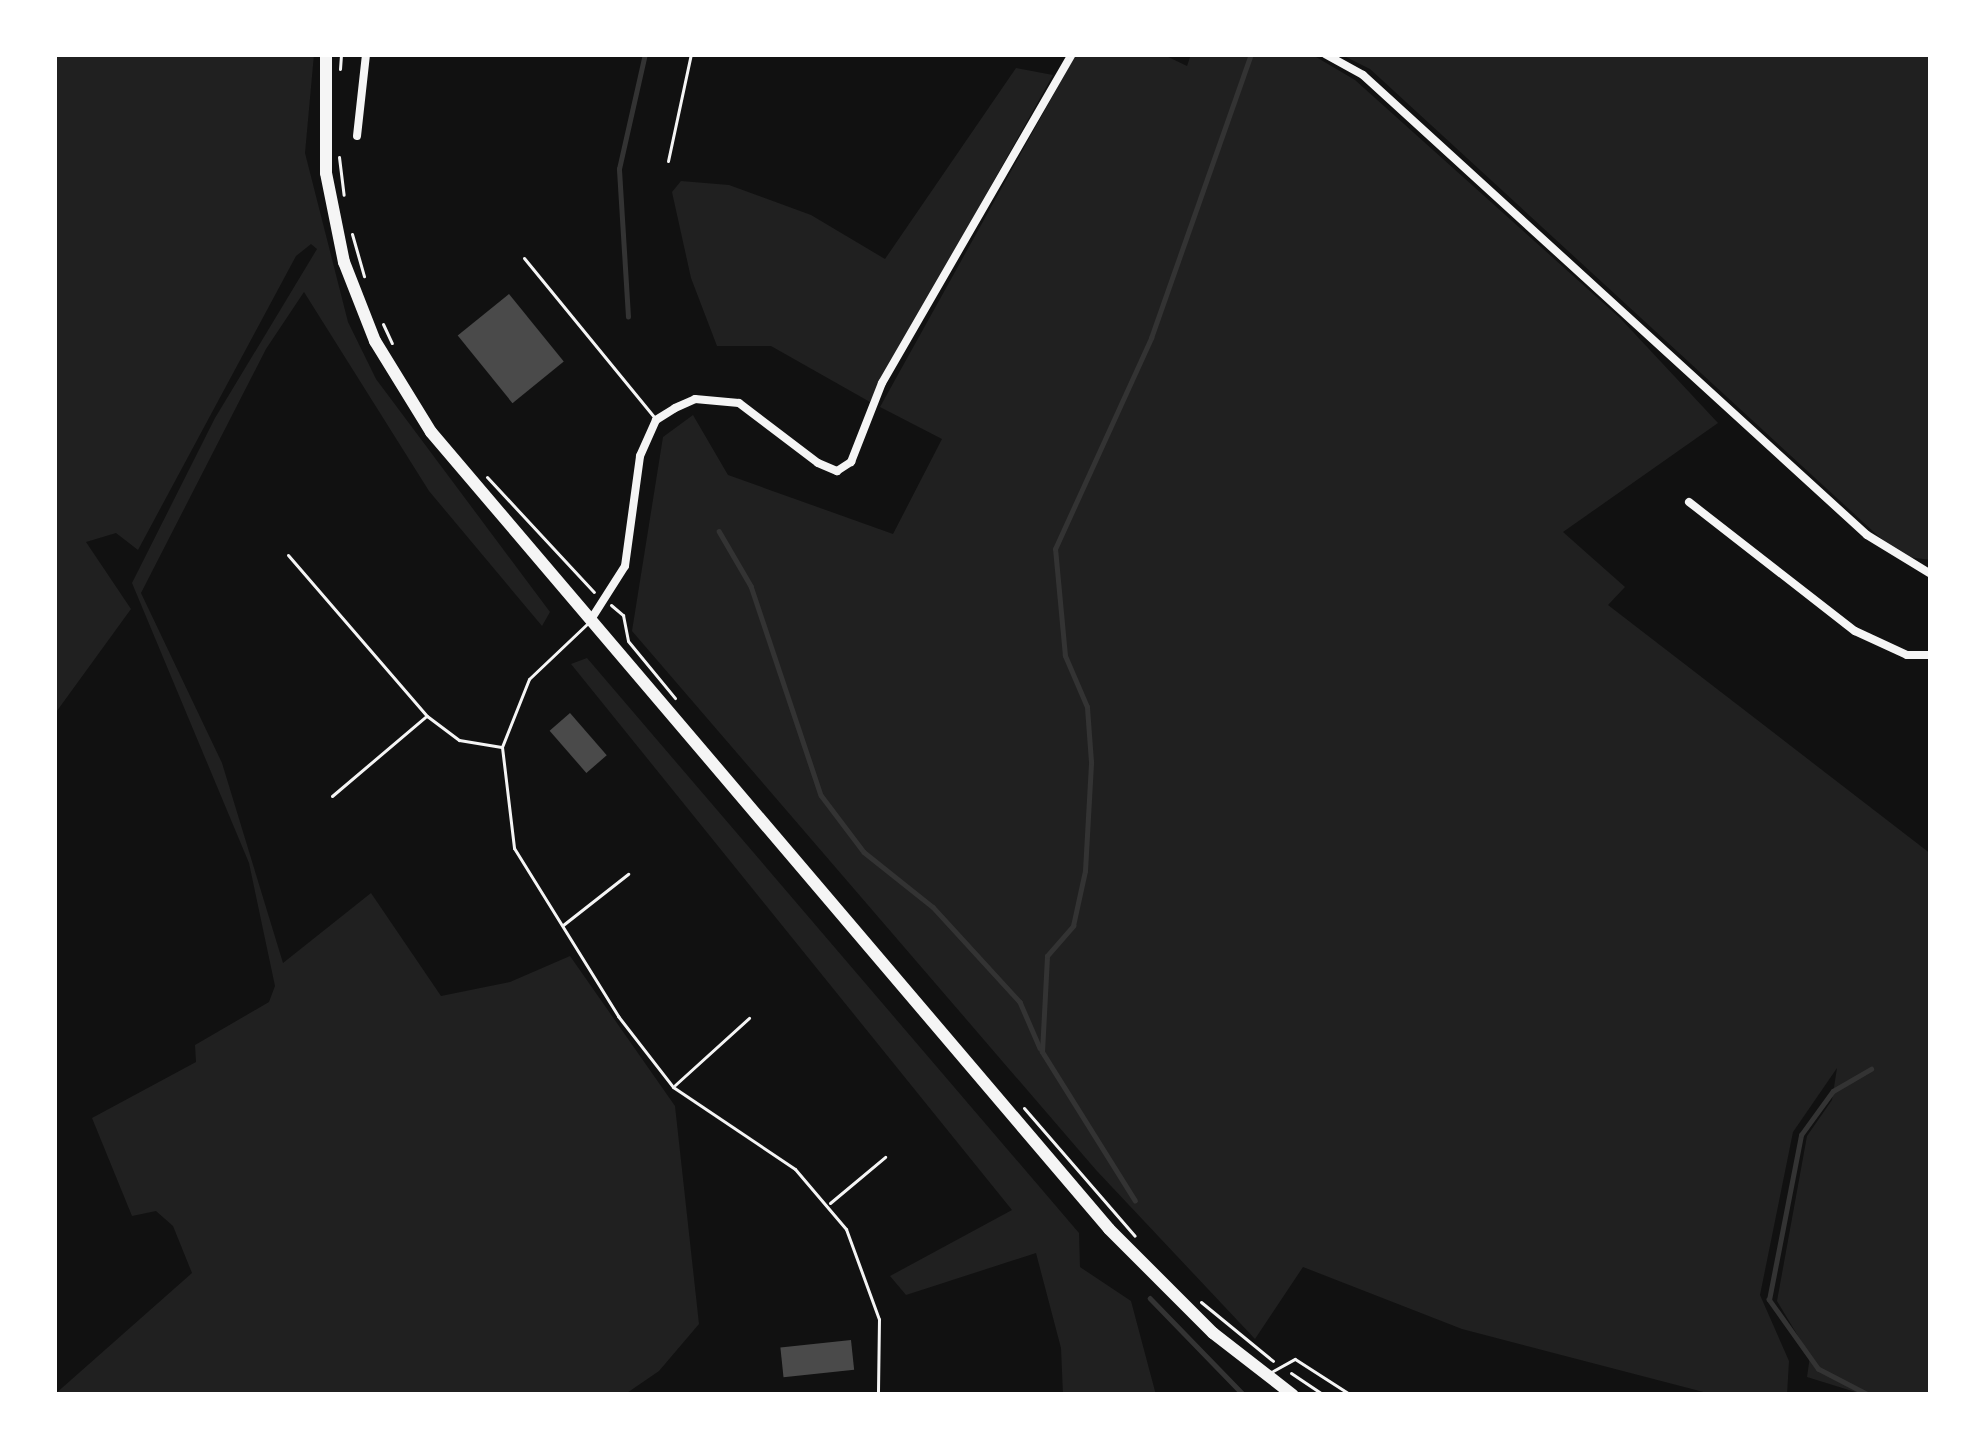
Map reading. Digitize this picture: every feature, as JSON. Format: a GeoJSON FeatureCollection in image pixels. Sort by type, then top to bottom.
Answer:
{"type":"FeatureCollection","features":[{"type":"Feature","properties":{"kind":"main road"},"geometry":{"type":"LineString","coordinates":[[326,54],[333,217],[375,341],[430,432],[1109,1229],[1293,1395]]}},
{"type":"Feature","properties":{"kind":"street"},"geometry":{"type":"LineString","coordinates":[[357,136],[366,54]]}},
{"type":"Feature","properties":{"kind":"street"},"geometry":{"type":"LineString","coordinates":[[589,622],[608,603],[625,566],[640,457],[656,420],[695,399],[718,398],[739,403],[818,463],[837,471],[851,462],[882,383],[1072,54]]}},
{"type":"Feature","properties":{"kind":"street"},"geometry":{"type":"LineString","coordinates":[[1325,54],[1381,91],[1867,536],[1931,574]]}},
{"type":"Feature","properties":{"kind":"street"},"geometry":{"type":"LineString","coordinates":[[1689,502],[1855,631],[1907,655],[1931,656]]}},
{"type":"Feature","properties":{"kind":"lane"},"geometry":{"type":"LineString","coordinates":[[668,161],[691,54]]}},
{"type":"Feature","properties":{"kind":"lane"},"geometry":{"type":"LineString","coordinates":[[524,258],[656,420]]}},
{"type":"Feature","properties":{"kind":"lane"},"geometry":{"type":"LineString","coordinates":[[288,555],[427,716],[459,740],[502,747]]}},
{"type":"Feature","properties":{"kind":"lane"},"geometry":{"type":"LineString","coordinates":[[589,622],[529,679],[502,747],[514,848],[673,1087],[796,1169],[829,1204],[874,1295],[878,1395]]}},
{"type":"Feature","properties":{"kind":"lane"},"geometry":{"type":"LineString","coordinates":[[332,796],[427,716]]}},
{"type":"Feature","properties":{"kind":"lane"},"geometry":{"type":"LineString","coordinates":[[562,926],[628,874]]}},
{"type":"Feature","properties":{"kind":"lane"},"geometry":{"type":"LineString","coordinates":[[673,1087],[749,1018]]}},
{"type":"Feature","properties":{"kind":"lane"},"geometry":{"type":"LineString","coordinates":[[829,1204],[885,1157]]}},
{"type":"Feature","properties":{"kind":"lane"},"geometry":{"type":"LineString","coordinates":[[1268,1377],[1278,1364],[1295,1359],[1351,1395]]}},
{"type":"Feature","properties":{"kind":"path"},"geometry":{"type":"LineString","coordinates":[[339,78],[341,54]]}},
{"type":"Feature","properties":{"kind":"path"},"geometry":{"type":"LineString","coordinates":[[339,142],[345,200]]}},
{"type":"Feature","properties":{"kind":"path"},"geometry":{"type":"LineString","coordinates":[[347,217],[367,286]]}},
{"type":"Feature","properties":{"kind":"path"},"geometry":{"type":"LineString","coordinates":[[377,312],[399,358]]}},
{"type":"Feature","properties":{"kind":"path"},"geometry":{"type":"LineString","coordinates":[[474,464],[580,584],[608,603],[685,710]]}},
{"type":"Feature","properties":{"kind":"path"},"geometry":{"type":"LineString","coordinates":[[1021,1104],[1138,1239]]}},
{"type":"Feature","properties":{"kind":"path"},"geometry":{"type":"LineString","coordinates":[[1199,1300],[1324,1395]]}},
{"type":"Feature","properties":{"kind":"shaded area"},"geometry":{"type":"Polygon","coordinates":[[[54,54],[314,54],[305,153],[348,322],[376,379],[550,612],[542,626],[429,491],[304,292],[266,349],[141,593],[222,763],[283,963],[371,893],[441,996],[510,982],[570,956],[675,1106],[699,1324],[659,1371],[624,1395],[54,1395],[192,1273],[173,1226],[156,1211],[132,1216],[92,1118],[196,1062],[195,1045],[269,1002],[275,986],[249,863],[132,583],[215,418],[317,249],[311,244],[296,256],[138,550],[116,533],[86,542],[131,609],[54,715],[54,54]]]}},
{"type":"Feature","properties":{"kind":"shaded area"},"geometry":{"type":"Polygon","coordinates":[[[1076,54],[1162,54],[1187,66],[1191,54],[1311,54],[1355,80],[1620,318],[1718,423],[1563,532],[1625,587],[1608,605],[1931,854],[1931,1395],[1865,1395],[1807,1377],[1810,1356],[1777,1301],[1807,1136],[1832,1100],[1837,1068],[1793,1132],[1760,1295],[1789,1361],[1787,1395],[1715,1395],[1462,1329],[1303,1267],[1255,1339],[1096,1170],[632,631],[663,437],[693,415],[728,475],[893,534],[942,439],[880,407],[1076,54]]]}},
{"type":"Feature","properties":{"kind":"shaded area"},"geometry":{"type":"Polygon","coordinates":[[[1340,54],[1931,54],[1931,560],[1900,556],[1370,69],[1340,54]]]}},
{"type":"Feature","properties":{"kind":"shaded area"},"geometry":{"type":"Polygon","coordinates":[[[1016,68],[1053,75],[870,402],[771,346],[717,346],[691,278],[672,192],[681,181],[729,185],[811,215],[885,259],[1016,68]]]}},
{"type":"Feature","properties":{"kind":"shaded area"},"geometry":{"type":"Polygon","coordinates":[[[587,658],[1079,1233],[1080,1267],[1131,1301],[1156,1395],[1063,1395],[1061,1348],[1036,1253],[906,1295],[890,1276],[1012,1210],[571,664],[587,658]]]}},
{"type":"Feature","properties":{"kind":"building"},"geometry":{"type":"Polygon","coordinates":[[[509,294],[564,362],[512,403],[458,336],[509,294]]]}},
{"type":"Feature","properties":{"kind":"building"},"geometry":{"type":"Polygon","coordinates":[[[570,713],[607,755],[586,773],[550,731],[570,713]]]}},
{"type":"Feature","properties":{"kind":"building"},"geometry":{"type":"Polygon","coordinates":[[[851,1340],[854,1370],[784,1377],[780,1347],[851,1340]]]}},
{"type":"Feature","properties":{"kind":"waterway"},"geometry":{"type":"LineString","coordinates":[[628,317],[619,169],[645,54]]}},
{"type":"Feature","properties":{"kind":"waterway"},"geometry":{"type":"LineString","coordinates":[[1135,1201],[1042,1052],[1047,956],[1073,926],[1085,871],[1091,762],[1087,707],[1065,656],[1055,549],[1151,338],[1251,54]]}},
{"type":"Feature","properties":{"kind":"waterway"},"geometry":{"type":"LineString","coordinates":[[719,531],[751,586],[821,795],[864,852],[933,907],[1020,1002],[1040,1048]]}},
{"type":"Feature","properties":{"kind":"waterway"},"geometry":{"type":"LineString","coordinates":[[1868,1395],[1818,1369],[1769,1300],[1801,1135],[1833,1091],[1871,1069]]}},
{"type":"Feature","properties":{"kind":"waterway"},"geometry":{"type":"LineString","coordinates":[[1150,1298],[1244,1395]]}}]}
